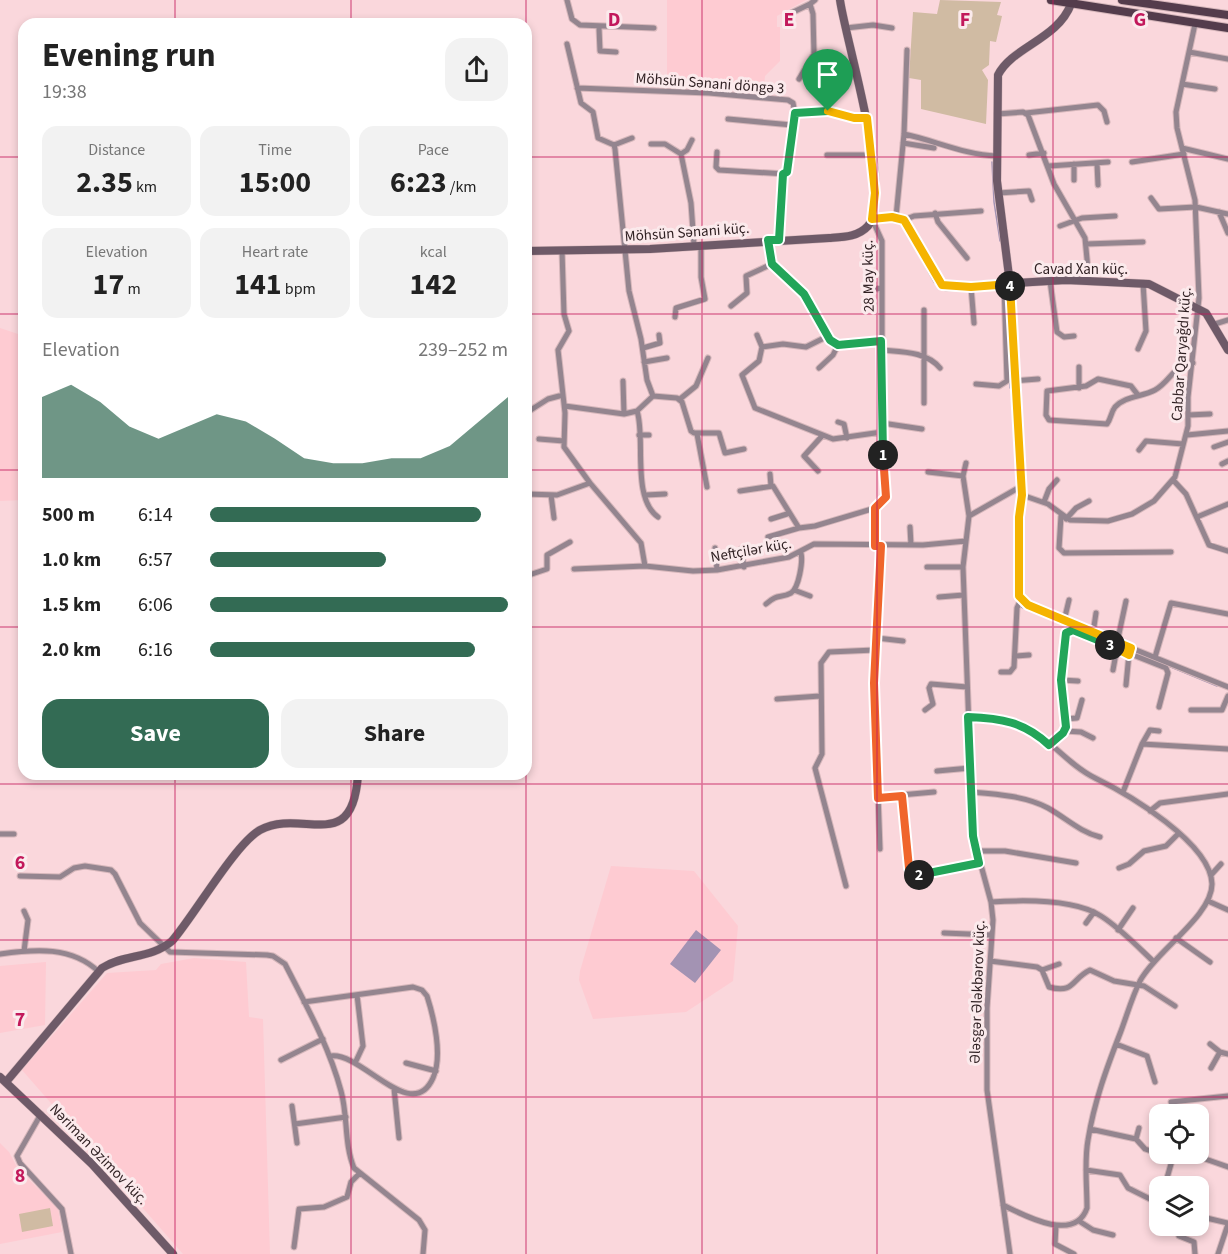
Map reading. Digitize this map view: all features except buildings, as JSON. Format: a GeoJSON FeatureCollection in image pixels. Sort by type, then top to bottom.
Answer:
{"type":"FeatureCollection","features":[{"type":"Feature","properties":{"kind":"main road"},"geometry":{"type":"LineString","coordinates":[[1051,0],[1228,28]]}},
{"type":"Feature","properties":{"kind":"main road"},"geometry":{"type":"LineString","coordinates":[[1128,0],[1228,15]]}},
{"type":"Feature","properties":{"kind":"street"},"geometry":{"type":"LineString","coordinates":[[567,0],[574,22],[599,28],[654,27]]}},
{"type":"Feature","properties":{"kind":"street"},"geometry":{"type":"LineString","coordinates":[[840,0],[867,118],[875,202],[872,219],[900,219],[952,211],[967,214],[981,211]]}},
{"type":"Feature","properties":{"kind":"street"},"geometry":{"type":"LineString","coordinates":[[787,15],[813,2],[814,54],[800,79]]}},
{"type":"Feature","properties":{"kind":"street"},"geometry":{"type":"LineString","coordinates":[[1001,672],[1013,671],[1016,656],[1017,608],[1021,599],[1019,517],[1022,495],[998,193],[997,80],[1000,70],[1060,22],[1071,2]]}},
{"type":"Feature","properties":{"kind":"street","name":"Cabbar Qaryağdı küç."},"geometry":{"type":"LineString","coordinates":[[1174,481],[1187,435],[1198,307],[1196,207],[1176,112],[1195,24]]}},
{"type":"Feature","properties":{"kind":"street"},"geometry":{"type":"LineString","coordinates":[[846,28],[866,26],[892,28]]}},
{"type":"Feature","properties":{"kind":"street"},"geometry":{"type":"LineString","coordinates":[[599,28],[600,51],[616,52]]}},
{"type":"Feature","properties":{"kind":"street"},"geometry":{"type":"LineString","coordinates":[[567,44],[581,104],[593,112],[598,138],[614,145],[632,138]]}},
{"type":"Feature","properties":{"kind":"street"},"geometry":{"type":"LineString","coordinates":[[900,219],[907,50]]}},
{"type":"Feature","properties":{"kind":"street"},"geometry":{"type":"LineString","coordinates":[[1189,52],[1228,59]]}},
{"type":"Feature","properties":{"kind":"street"},"geometry":{"type":"LineString","coordinates":[[1182,84],[1215,89]]}},
{"type":"Feature","properties":{"kind":"street","name":"Möhsün Sənani döngə 3"},"geometry":{"type":"LineString","coordinates":[[577,88],[709,93],[788,100],[793,103],[795,113],[828,111],[854,118],[867,118]]}},
{"type":"Feature","properties":{"kind":"street"},"geometry":{"type":"LineString","coordinates":[[997,114],[1098,105],[1104,111],[1107,122]]}},
{"type":"Feature","properties":{"kind":"street"},"geometry":{"type":"LineString","coordinates":[[717,152],[716,167],[719,170],[783,174],[787,172],[795,113]]}},
{"type":"Feature","properties":{"kind":"street"},"geometry":{"type":"LineString","coordinates":[[1026,113],[1044,153],[1054,184],[1076,221],[1086,244],[1089,280]]}},
{"type":"Feature","properties":{"kind":"street"},"geometry":{"type":"LineString","coordinates":[[728,119],[792,125]]}},
{"type":"Feature","properties":{"kind":"street"},"geometry":{"type":"LineString","coordinates":[[904,134],[944,143],[956,149],[996,156]]}},
{"type":"Feature","properties":{"kind":"street"},"geometry":{"type":"LineString","coordinates":[[681,154],[687,150],[692,140]]}},
{"type":"Feature","properties":{"kind":"street"},"geometry":{"type":"LineString","coordinates":[[903,143],[934,148]]}},
{"type":"Feature","properties":{"kind":"street"},"geometry":{"type":"LineString","coordinates":[[651,144],[665,144],[681,154],[691,203],[705,299],[676,308],[675,317]]}},
{"type":"Feature","properties":{"kind":"street"},"geometry":{"type":"LineString","coordinates":[[614,145],[627,249],[629,291],[653,396]]}},
{"type":"Feature","properties":{"kind":"street"},"geometry":{"type":"LineString","coordinates":[[1132,162],[1183,151],[1228,159]]}},
{"type":"Feature","properties":{"kind":"street"},"geometry":{"type":"LineString","coordinates":[[1029,155],[1044,153]]}},
{"type":"Feature","properties":{"kind":"street"},"geometry":{"type":"LineString","coordinates":[[827,155],[872,155]]}},
{"type":"Feature","properties":{"kind":"street"},"geometry":{"type":"LineString","coordinates":[[1048,166],[1108,162]]}},
{"type":"Feature","properties":{"kind":"street"},"geometry":{"type":"LineString","coordinates":[[1097,163],[1098,185]]}},
{"type":"Feature","properties":{"kind":"street"},"geometry":{"type":"LineString","coordinates":[[1074,164],[1074,180]]}},
{"type":"Feature","properties":{"kind":"street"},"geometry":{"type":"LineString","coordinates":[[779,240],[783,174]]}},
{"type":"Feature","properties":{"kind":"street"},"geometry":{"type":"LineString","coordinates":[[998,193],[1029,191],[1032,200]]}},
{"type":"Feature","properties":{"kind":"street"},"geometry":{"type":"LineString","coordinates":[[1150,198],[1159,209],[1196,207],[1228,214]]}},
{"type":"Feature","properties":{"kind":"street"},"geometry":{"type":"LineString","coordinates":[[1219,212],[1228,232]]}},
{"type":"Feature","properties":{"kind":"street"},"geometry":{"type":"LineString","coordinates":[[935,213],[938,222],[962,248],[967,258]]}},
{"type":"Feature","properties":{"kind":"street"},"geometry":{"type":"LineString","coordinates":[[1060,226],[1076,221],[1114,216]]}},
{"type":"Feature","properties":{"kind":"street","name":"Möhsün Sənani küç."},"geometry":{"type":"LineString","coordinates":[[532,251],[627,249],[850,236],[863,230],[872,219]]}},
{"type":"Feature","properties":{"kind":"street","name":"28 May küç."},"geometry":{"type":"LineString","coordinates":[[872,219],[881,235],[882,432],[886,497],[875,508],[878,546],[875,650],[880,849]]}},
{"type":"Feature","properties":{"kind":"street","name":"Cavad Xan küç."},"geometry":{"type":"LineString","coordinates":[[900,219],[940,283],[946,287],[1089,280],[1143,283],[1159,287],[1209,315],[1228,350]]}},
{"type":"Feature","properties":{"kind":"street"},"geometry":{"type":"LineString","coordinates":[[768,240],[772,264],[804,294],[826,337],[838,345],[881,341]]}},
{"type":"Feature","properties":{"kind":"street"},"geometry":{"type":"LineString","coordinates":[[1086,244],[1143,242]]}},
{"type":"Feature","properties":{"kind":"street"},"geometry":{"type":"LineString","coordinates":[[562,249],[564,314],[569,331],[558,350],[565,406],[566,451],[640,543],[644,549],[645,566]]}},
{"type":"Feature","properties":{"kind":"street"},"geometry":{"type":"LineString","coordinates":[[730,306],[747,293],[746,276],[772,264]]}},
{"type":"Feature","properties":{"kind":"street"},"geometry":{"type":"LineString","coordinates":[[1050,281],[1057,332],[1064,337],[1074,336]]}},
{"type":"Feature","properties":{"kind":"street"},"geometry":{"type":"LineString","coordinates":[[1138,349],[1146,331],[1143,283]]}},
{"type":"Feature","properties":{"kind":"street"},"geometry":{"type":"LineString","coordinates":[[976,384],[999,386],[1007,381],[1007,284]]}},
{"type":"Feature","properties":{"kind":"street"},"geometry":{"type":"LineString","coordinates":[[971,287],[974,323]]}},
{"type":"Feature","properties":{"kind":"street"},"geometry":{"type":"LineString","coordinates":[[867,291],[881,288]]}},
{"type":"Feature","properties":{"kind":"street"},"geometry":{"type":"LineString","coordinates":[[924,310],[926,357],[924,403]]}},
{"type":"Feature","properties":{"kind":"street"},"geometry":{"type":"LineString","coordinates":[[1215,324],[1228,320]]}},
{"type":"Feature","properties":{"kind":"street"},"geometry":{"type":"LineString","coordinates":[[643,348],[660,343],[659,335]]}},
{"type":"Feature","properties":{"kind":"street"},"geometry":{"type":"LineString","coordinates":[[757,335],[762,347],[759,361],[742,375],[755,408],[822,436],[847,438],[882,432]]}},
{"type":"Feature","properties":{"kind":"street"},"geometry":{"type":"LineString","coordinates":[[762,347],[783,344],[806,347],[826,337]]}},
{"type":"Feature","properties":{"kind":"street"},"geometry":{"type":"LineString","coordinates":[[819,368],[833,355],[838,345]]}},
{"type":"Feature","properties":{"kind":"street"},"geometry":{"type":"LineString","coordinates":[[881,350],[926,357],[940,368]]}},
{"type":"Feature","properties":{"kind":"street"},"geometry":{"type":"LineString","coordinates":[[644,362],[667,358]]}},
{"type":"Feature","properties":{"kind":"street"},"geometry":{"type":"LineString","coordinates":[[565,406],[624,414],[637,411],[653,396],[680,399],[696,386],[708,358]]}},
{"type":"Feature","properties":{"kind":"street"},"geometry":{"type":"LineString","coordinates":[[1138,395],[1131,386],[1102,378],[1079,388],[1047,391],[1047,419],[1107,424],[1116,406],[1157,389],[1179,365],[1192,363]]}},
{"type":"Feature","properties":{"kind":"street"},"geometry":{"type":"LineString","coordinates":[[1079,367],[1079,388]]}},
{"type":"Feature","properties":{"kind":"street"},"geometry":{"type":"LineString","coordinates":[[1014,381],[1038,379]]}},
{"type":"Feature","properties":{"kind":"street"},"geometry":{"type":"LineString","coordinates":[[623,381],[624,414]]}},
{"type":"Feature","properties":{"kind":"street"},"geometry":{"type":"LineString","coordinates":[[532,409],[548,399],[563,394]]}},
{"type":"Feature","properties":{"kind":"street"},"geometry":{"type":"LineString","coordinates":[[680,399],[691,431],[697,434],[719,433],[725,453],[744,449]]}},
{"type":"Feature","properties":{"kind":"street"},"geometry":{"type":"LineString","coordinates":[[637,411],[640,472],[652,513],[658,517]]}},
{"type":"Feature","properties":{"kind":"street"},"geometry":{"type":"LineString","coordinates":[[1188,415],[1210,414]]}},
{"type":"Feature","properties":{"kind":"street"},"geometry":{"type":"LineString","coordinates":[[838,422],[844,424],[847,438]]}},
{"type":"Feature","properties":{"kind":"street"},"geometry":{"type":"LineString","coordinates":[[882,423],[922,429]]}},
{"type":"Feature","properties":{"kind":"street"},"geometry":{"type":"LineString","coordinates":[[1187,435],[1228,431]]}},
{"type":"Feature","properties":{"kind":"street"},"geometry":{"type":"LineString","coordinates":[[697,434],[707,488]]}},
{"type":"Feature","properties":{"kind":"street"},"geometry":{"type":"LineString","coordinates":[[639,435],[649,435]]}},
{"type":"Feature","properties":{"kind":"street"},"geometry":{"type":"LineString","coordinates":[[818,471],[804,456],[822,436]]}},
{"type":"Feature","properties":{"kind":"street"},"geometry":{"type":"LineString","coordinates":[[539,439],[564,441]]}},
{"type":"Feature","properties":{"kind":"street"},"geometry":{"type":"LineString","coordinates":[[1139,450],[1146,441],[1183,444]]}},
{"type":"Feature","properties":{"kind":"street"},"geometry":{"type":"LineString","coordinates":[[1214,447],[1228,442]]}},
{"type":"Feature","properties":{"kind":"street"},"geometry":{"type":"LineString","coordinates":[[927,472],[963,476],[966,463]]}},
{"type":"Feature","properties":{"kind":"street"},"geometry":{"type":"LineString","coordinates":[[771,474],[771,486],[798,528]]}},
{"type":"Feature","properties":{"kind":"street","name":"Ələsgər Ələkbərov küç."},"geometry":{"type":"LineString","coordinates":[[963,476],[969,516],[963,567],[971,792],[975,851],[991,902],[987,1090],[1010,1254]]}},
{"type":"Feature","properties":{"kind":"street"},"geometry":{"type":"LineString","coordinates":[[1044,502],[1049,489],[1057,480]]}},
{"type":"Feature","properties":{"kind":"street"},"geometry":{"type":"LineString","coordinates":[[1022,495],[1044,502],[1064,517],[1098,521],[1127,517],[1154,501],[1174,481],[1183,490],[1209,545],[1228,551]]}},
{"type":"Feature","properties":{"kind":"street"},"geometry":{"type":"LineString","coordinates":[[532,494],[551,495],[573,491],[590,483]]}},
{"type":"Feature","properties":{"kind":"street"},"geometry":{"type":"LineString","coordinates":[[740,491],[771,486]]}},
{"type":"Feature","properties":{"kind":"street"},"geometry":{"type":"LineString","coordinates":[[969,516],[1020,488]]}},
{"type":"Feature","properties":{"kind":"street"},"geometry":{"type":"LineString","coordinates":[[646,495],[665,494]]}},
{"type":"Feature","properties":{"kind":"street"},"geometry":{"type":"LineString","coordinates":[[551,495],[554,518]]}},
{"type":"Feature","properties":{"kind":"street"},"geometry":{"type":"LineString","coordinates":[[1089,501],[1064,517],[1059,548],[1064,553],[1171,552]]}},
{"type":"Feature","properties":{"kind":"street"},"geometry":{"type":"LineString","coordinates":[[1197,517],[1228,504]]}},
{"type":"Feature","properties":{"kind":"street"},"geometry":{"type":"LineString","coordinates":[[768,537],[875,508]]}},
{"type":"Feature","properties":{"kind":"street"},"geometry":{"type":"LineString","coordinates":[[771,519],[788,514]]}},
{"type":"Feature","properties":{"kind":"street"},"geometry":{"type":"LineString","coordinates":[[910,527],[911,545]]}},
{"type":"Feature","properties":{"kind":"street","name":"Neftçilər küç."},"geometry":{"type":"LineString","coordinates":[[574,569],[645,566],[693,571],[717,570],[744,567],[801,553],[814,544],[878,546],[966,541]]}},
{"type":"Feature","properties":{"kind":"street"},"geometry":{"type":"LineString","coordinates":[[532,574],[544,571],[547,555],[570,542]]}},
{"type":"Feature","properties":{"kind":"street"},"geometry":{"type":"LineString","coordinates":[[715,548],[717,570]]}},
{"type":"Feature","properties":{"kind":"street"},"geometry":{"type":"LineString","coordinates":[[741,549],[744,567]]}},
{"type":"Feature","properties":{"kind":"street"},"geometry":{"type":"LineString","coordinates":[[766,604],[775,596],[789,594],[794,590],[802,561],[801,553]]}},
{"type":"Feature","properties":{"kind":"street"},"geometry":{"type":"LineString","coordinates":[[927,567],[963,567]]}},
{"type":"Feature","properties":{"kind":"street"},"geometry":{"type":"LineString","coordinates":[[794,590],[810,596]]}},
{"type":"Feature","properties":{"kind":"street"},"geometry":{"type":"LineString","coordinates":[[939,597],[964,595]]}},
{"type":"Feature","properties":{"kind":"street"},"geometry":{"type":"LineString","coordinates":[[1021,599],[1094,633],[1129,655],[1167,670],[1159,707]]}},
{"type":"Feature","properties":{"kind":"street"},"geometry":{"type":"LineString","coordinates":[[1064,621],[1069,600]]}},
{"type":"Feature","properties":{"kind":"street"},"geometry":{"type":"LineString","coordinates":[[1113,670],[1126,601]]}},
{"type":"Feature","properties":{"kind":"street"},"geometry":{"type":"LineString","coordinates":[[1155,657],[1172,603],[1228,614]]}},
{"type":"Feature","properties":{"kind":"street"},"geometry":{"type":"LineString","coordinates":[[1094,633],[1096,613]]}},
{"type":"Feature","properties":{"kind":"street"},"geometry":{"type":"LineString","coordinates":[[1065,731],[1061,680],[1068,631],[1073,630],[1117,646],[1131,648],[1228,687]]}},
{"type":"Feature","properties":{"kind":"street"},"geometry":{"type":"LineString","coordinates":[[877,638],[903,641]]}},
{"type":"Feature","properties":{"kind":"street"},"geometry":{"type":"LineString","coordinates":[[1126,685],[1131,648]]}},
{"type":"Feature","properties":{"kind":"street"},"geometry":{"type":"LineString","coordinates":[[846,886],[815,773],[816,765],[822,754],[820,696],[823,657],[829,652],[875,650]]}},
{"type":"Feature","properties":{"kind":"street"},"geometry":{"type":"LineString","coordinates":[[1016,656],[1029,655]]}},
{"type":"Feature","properties":{"kind":"street"},"geometry":{"type":"LineString","coordinates":[[1061,680],[1078,681]]}},
{"type":"Feature","properties":{"kind":"street"},"geometry":{"type":"LineString","coordinates":[[925,710],[933,704],[929,688],[931,684],[967,687]]}},
{"type":"Feature","properties":{"kind":"street"},"geometry":{"type":"LineString","coordinates":[[777,699],[820,696]]}},
{"type":"Feature","properties":{"kind":"street"},"geometry":{"type":"LineString","coordinates":[[1191,710],[1222,710],[1228,696]]}},
{"type":"Feature","properties":{"kind":"street"},"geometry":{"type":"LineString","coordinates":[[1065,719],[1077,718],[1082,700]]}},
{"type":"Feature","properties":{"kind":"street"},"geometry":{"type":"LineString","coordinates":[[968,717],[995,718],[1020,723],[1032,730],[1084,773],[1124,792],[1150,811],[1202,857],[1210,875],[1211,892],[1208,902],[1154,962],[1139,984],[1101,1083],[1090,1129],[1086,1170],[1087,1208],[1079,1221]]}},
{"type":"Feature","properties":{"kind":"street"},"geometry":{"type":"LineString","coordinates":[[1124,792],[1142,744],[1150,730],[1159,731]]}},
{"type":"Feature","properties":{"kind":"street"},"geometry":{"type":"LineString","coordinates":[[1049,745],[1065,731],[1081,732],[1093,738]]}},
{"type":"Feature","properties":{"kind":"street"},"geometry":{"type":"LineString","coordinates":[[1142,744],[1228,749]]}},
{"type":"Feature","properties":{"kind":"street"},"geometry":{"type":"LineString","coordinates":[[937,771],[970,768]]}},
{"type":"Feature","properties":{"kind":"street"},"geometry":{"type":"LineString","coordinates":[[3,1080],[99,972],[112,963],[156,952],[165,947],[183,929],[250,838],[272,826],[324,825],[342,818],[354,802],[356,780]]}},
{"type":"Feature","properties":{"kind":"street"},"geometry":{"type":"LineString","coordinates":[[878,798],[934,792]]}},
{"type":"Feature","properties":{"kind":"street"},"geometry":{"type":"LineString","coordinates":[[971,792],[1034,802],[1071,821],[1085,833],[1100,837]]}},
{"type":"Feature","properties":{"kind":"street"},"geometry":{"type":"LineString","coordinates":[[1150,811],[1160,803],[1228,794]]}},
{"type":"Feature","properties":{"kind":"street"},"geometry":{"type":"LineString","coordinates":[[902,796],[905,839],[911,872],[920,875],[979,863]]}},
{"type":"Feature","properties":{"kind":"street"},"geometry":{"type":"LineString","coordinates":[[0,834],[14,834]]}},
{"type":"Feature","properties":{"kind":"street"},"geometry":{"type":"LineString","coordinates":[[1119,868],[1129,864],[1144,851],[1166,846],[1178,834]]}},
{"type":"Feature","properties":{"kind":"street"},"geometry":{"type":"LineString","coordinates":[[975,851],[1005,851],[1076,863]]}},
{"type":"Feature","properties":{"kind":"street"},"geometry":{"type":"LineString","coordinates":[[1210,875],[1221,864]]}},
{"type":"Feature","properties":{"kind":"street"},"geometry":{"type":"LineString","coordinates":[[20,876],[60,877],[80,866],[111,870],[140,923],[165,947],[175,953],[273,956],[285,964],[331,1056],[346,1117],[350,1156],[359,1174],[419,1220],[424,1230],[423,1254]]}},
{"type":"Feature","properties":{"kind":"street"},"geometry":{"type":"LineString","coordinates":[[991,902],[1026,901],[1071,906],[1094,912],[1154,962]]}},
{"type":"Feature","properties":{"kind":"street"},"geometry":{"type":"LineString","coordinates":[[1208,902],[1228,910]]}},
{"type":"Feature","properties":{"kind":"street"},"geometry":{"type":"LineString","coordinates":[[1118,930],[1133,908]]}},
{"type":"Feature","properties":{"kind":"street"},"geometry":{"type":"LineString","coordinates":[[24,911],[28,920],[24,951]]}},
{"type":"Feature","properties":{"kind":"street"},"geometry":{"type":"LineString","coordinates":[[1086,923],[1094,912]]}},
{"type":"Feature","properties":{"kind":"street"},"geometry":{"type":"LineString","coordinates":[[944,933],[992,935]]}},
{"type":"Feature","properties":{"kind":"street"},"geometry":{"type":"LineString","coordinates":[[1176,938],[1210,962]]}},
{"type":"Feature","properties":{"kind":"street"},"geometry":{"type":"LineString","coordinates":[[0,954],[24,951],[76,955],[99,972]]}},
{"type":"Feature","properties":{"kind":"street"},"geometry":{"type":"LineString","coordinates":[[990,961],[1037,967],[1042,970],[1047,984],[1052,988],[1067,990],[1090,970],[1114,981],[1139,984],[1175,1006]]}},
{"type":"Feature","properties":{"kind":"street"},"geometry":{"type":"LineString","coordinates":[[1042,970],[1059,964]]}},
{"type":"Feature","properties":{"kind":"street"},"geometry":{"type":"LineString","coordinates":[[304,1002],[413,987],[422,990],[430,1004],[437,1054],[436,1071],[423,1093],[415,1095],[394,1088],[356,1061],[338,1055],[331,1056]]}},
{"type":"Feature","properties":{"kind":"street"},"geometry":{"type":"LineString","coordinates":[[356,1061],[363,1046],[357,995]]}},
{"type":"Feature","properties":{"kind":"street"},"geometry":{"type":"LineString","coordinates":[[281,1060],[323,1039]]}},
{"type":"Feature","properties":{"kind":"street"},"geometry":{"type":"LineString","coordinates":[[1116,1044],[1147,1056],[1155,1082]]}},
{"type":"Feature","properties":{"kind":"street"},"geometry":{"type":"LineString","coordinates":[[1210,1044],[1220,1052],[1228,1054]]}},
{"type":"Feature","properties":{"kind":"street"},"geometry":{"type":"LineString","coordinates":[[1210,1068],[1220,1052]]}},
{"type":"Feature","properties":{"kind":"street"},"geometry":{"type":"LineString","coordinates":[[406,1063],[436,1071]]}},
{"type":"Feature","properties":{"kind":"street","name":"Nəriman Əzimov küç."},"geometry":{"type":"LineString","coordinates":[[3,1080],[41,1114],[114,1187],[173,1254]]}},
{"type":"Feature","properties":{"kind":"street"},"geometry":{"type":"LineString","coordinates":[[394,1088],[399,1138]]}},
{"type":"Feature","properties":{"kind":"street"},"geometry":{"type":"LineString","coordinates":[[1171,1102],[1228,1096]]}},
{"type":"Feature","properties":{"kind":"street"},"geometry":{"type":"LineString","coordinates":[[292,1106],[297,1143]]}},
{"type":"Feature","properties":{"kind":"street"},"geometry":{"type":"LineString","coordinates":[[41,1114],[17,1156],[20,1163],[62,1209],[71,1254]]}},
{"type":"Feature","properties":{"kind":"street"},"geometry":{"type":"LineString","coordinates":[[295,1124],[346,1117]]}},
{"type":"Feature","properties":{"kind":"street"},"geometry":{"type":"LineString","coordinates":[[1136,1139],[1139,1128]]}},
{"type":"Feature","properties":{"kind":"street"},"geometry":{"type":"LineString","coordinates":[[1090,1129],[1136,1139],[1149,1150]]}},
{"type":"Feature","properties":{"kind":"street"},"geometry":{"type":"LineString","coordinates":[[1209,1160],[1228,1167]]}},
{"type":"Feature","properties":{"kind":"street"},"geometry":{"type":"LineString","coordinates":[[1086,1170],[1120,1175],[1128,1188],[1149,1198]]}},
{"type":"Feature","properties":{"kind":"street"},"geometry":{"type":"LineString","coordinates":[[294,1247],[299,1209],[324,1207],[347,1197],[351,1182],[359,1174]]}},
{"type":"Feature","properties":{"kind":"street"},"geometry":{"type":"LineString","coordinates":[[1003,1205],[1030,1218],[1056,1225],[1079,1221],[1087,1227],[1113,1235]]}},
{"type":"Feature","properties":{"kind":"street"},"geometry":{"type":"LineString","coordinates":[[1209,1219],[1228,1224],[1218,1254]]}},
{"type":"Feature","properties":{"kind":"street"},"geometry":{"type":"LineString","coordinates":[[1056,1225],[1055,1244],[1074,1254]]}},
{"type":"Feature","properties":{"kind":"street"},"geometry":{"type":"LineString","coordinates":[[1179,1236],[1194,1242],[1195,1254]]}},
{"type":"Feature","properties":{"kind":"shaded area"},"geometry":{"type":"Polygon","coordinates":[[[667,0],[806,0],[777,16],[777,27],[780,27],[780,61],[765,76],[764,86],[667,78],[667,0]]]}},
{"type":"Feature","properties":{"kind":"shaded area"},"geometry":{"type":"Polygon","coordinates":[[[940,0],[1001,2],[997,15],[1002,16],[996,42],[990,41],[989,65],[982,70],[988,80],[986,124],[921,109],[921,80],[909,78],[913,12],[937,14],[940,0]]]}},
{"type":"Feature","properties":{"kind":"shaded area"},"geometry":{"type":"Polygon","coordinates":[[[0,328],[18,334],[18,500],[0,501],[0,328]]]}},
{"type":"Feature","properties":{"kind":"shaded area"},"geometry":{"type":"Polygon","coordinates":[[[611,866],[694,871],[738,926],[733,981],[686,1012],[593,1019],[579,980],[580,971],[611,866]]]}},
{"type":"Feature","properties":{"kind":"shaded area"},"geometry":{"type":"Polygon","coordinates":[[[696,930],[721,950],[695,983],[670,964],[696,930]]]}},
{"type":"Feature","properties":{"kind":"shaded area"},"geometry":{"type":"Polygon","coordinates":[[[194,958],[246,962],[249,1017],[263,1019],[270,1254],[183,1254],[22,1070],[107,973],[156,970],[161,964],[194,958]]]}},
{"type":"Feature","properties":{"kind":"shaded area"},"geometry":{"type":"Polygon","coordinates":[[[46,962],[45,1025],[0,1033],[0,966],[46,962]]]}},
{"type":"Feature","properties":{"kind":"shaded area"},"geometry":{"type":"Polygon","coordinates":[[[0,1143],[9,1152],[18,1169],[58,1208],[62,1232],[0,1244],[0,1143]]]}},
{"type":"Feature","properties":{"kind":"shaded area"},"geometry":{"type":"Polygon","coordinates":[[[50,1208],[53,1226],[22,1232],[19,1214],[50,1208]]]}},
{"type":"Feature","properties":{"kind":"waterway"},"geometry":{"type":"LineString","coordinates":[[992,162],[994,202],[1000,241]]}},
{"type":"Feature","properties":{"kind":"waterway"},"geometry":{"type":"LineString","coordinates":[[1008,290],[1010,388]]}},
{"type":"Feature","properties":{"kind":"waterway"},"geometry":{"type":"LineString","coordinates":[[1021,607],[1114,644]]}},
{"type":"Feature","properties":{"kind":"waterway"},"geometry":{"type":"LineString","coordinates":[[1119,646],[1125,649]]}},
{"type":"Feature","properties":{"kind":"waterway"},"geometry":{"type":"LineString","coordinates":[[1132,651],[1217,686]]}},
{"type":"Feature","properties":{"kind":"route"},"geometry":{"type":"LineString","coordinates":[[828,111],[854,118],[867,118],[875,193],[872,219],[892,217],[904,220],[937,280],[946,287],[1010,284],[1022,495],[1019,517],[1019,596],[1028,605],[1131,648],[1129,655],[1073,630],[1066,633],[1061,693],[1066,727],[1065,731],[1049,745],[1020,723],[995,718],[968,717],[973,836],[979,863],[920,875],[911,872],[909,868],[902,796],[878,798],[874,683],[880,606],[881,546],[875,546],[875,508],[886,497],[882,432],[881,341],[838,345],[833,343],[822,331],[804,294],[772,264],[769,254],[768,240],[779,240],[783,174],[787,172],[795,113],[828,111]]}}]}
